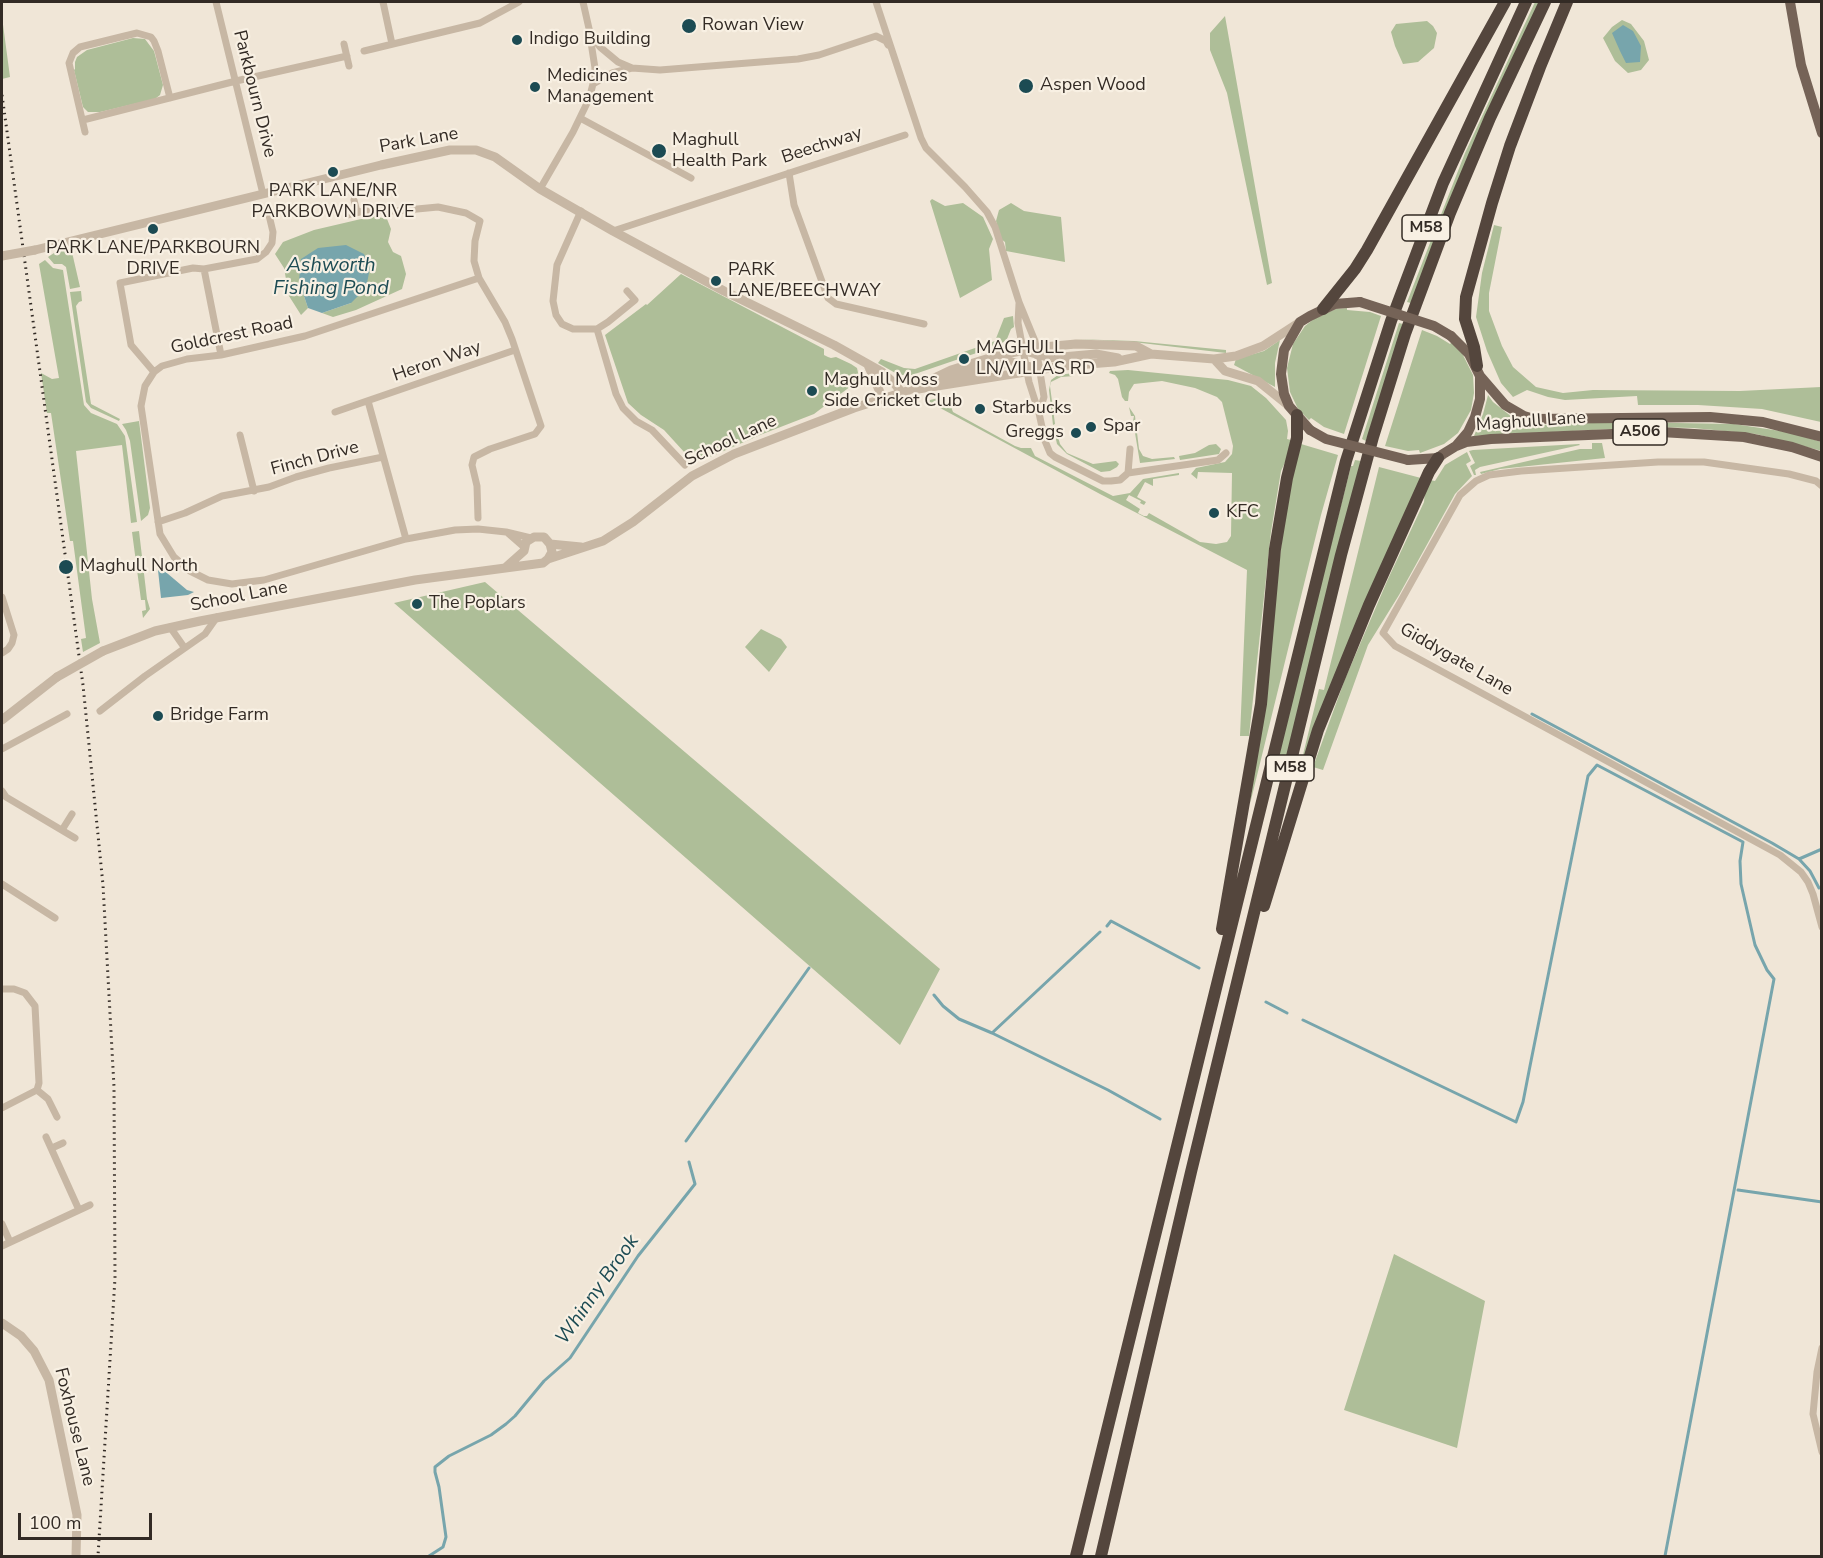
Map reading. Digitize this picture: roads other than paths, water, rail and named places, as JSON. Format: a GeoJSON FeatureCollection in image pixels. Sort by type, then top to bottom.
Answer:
{"type":"FeatureCollection","features":[{"type":"Feature","properties":{"kind":"highway"},"geometry":{"type":"LineString","coordinates":[[1323,309],[1355,269],[1505,2]]}},
{"type":"Feature","properties":{"kind":"highway","name":"M58"},"geometry":{"type":"LineString","coordinates":[[1076,1557],[1346,462],[1390,321],[1443,183],[1526,2]]}},
{"type":"Feature","properties":{"kind":"highway","name":"M58"},"geometry":{"type":"LineString","coordinates":[[1101,1557],[1188,1183],[1341,555],[1389,383],[1421,288],[1450,213],[1507,80],[1545,2]]}},
{"type":"Feature","properties":{"kind":"highway"},"geometry":{"type":"LineString","coordinates":[[1478,371],[1474,347],[1465,319],[1466,297],[1510,146],[1568,2]]}},
{"type":"Feature","properties":{"kind":"highway","name":"M58"},"geometry":{"type":"LineString","coordinates":[[1203,1036],[1258,725],[1275,549],[1287,478],[1297,438],[1293,411]]}},
{"type":"Feature","properties":{"kind":"highway","name":"M58"},"geometry":{"type":"LineString","coordinates":[[1239,976],[1261,917],[1318,730],[1374,594],[1429,472],[1438,458]]}},
{"type":"Feature","properties":{"kind":"main road"},"geometry":{"type":"LineString","coordinates":[[1790,2],[1801,65],[1821,133]]}},
{"type":"Feature","properties":{"kind":"main road","name":"A506"},"geometry":{"type":"LineString","coordinates":[[1347,302],[1360,302],[1434,326],[1451,336],[1469,354],[1478,371],[1480,399],[1468,432],[1456,446],[1438,458],[1408,460],[1326,439],[1310,430],[1293,411],[1282,386],[1281,363],[1284,350],[1300,322],[1323,309],[1347,302]]}},
{"type":"Feature","properties":{"kind":"main road","name":"Maghull Lane"},"geometry":{"type":"LineString","coordinates":[[1478,371],[1505,405],[1534,419],[1710,417],[1773,424],[1821,437]]}},
{"type":"Feature","properties":{"kind":"main road","name":"Maghull Lane"},"geometry":{"type":"LineString","coordinates":[[1456,446],[1491,439],[1621,433],[1693,433],[1755,439],[1792,447],[1821,457]]}},
{"type":"Feature","properties":{"kind":"street","name":"Parkbourn Drive"},"geometry":{"type":"LineString","coordinates":[[216,2],[263,194]]}},
{"type":"Feature","properties":{"kind":"street"},"geometry":{"type":"LineString","coordinates":[[383,2],[392,44]]}},
{"type":"Feature","properties":{"kind":"street"},"geometry":{"type":"LineString","coordinates":[[364,51],[480,23],[519,2]]}},
{"type":"Feature","properties":{"kind":"street"},"geometry":{"type":"LineString","coordinates":[[540,189],[580,118],[593,84],[595,68],[583,2]]}},
{"type":"Feature","properties":{"kind":"street"},"geometry":{"type":"LineString","coordinates":[[876,2],[926,148],[966,187],[992,220],[1037,351],[1044,398],[1040,413]]}},
{"type":"Feature","properties":{"kind":"street"},"geometry":{"type":"LineString","coordinates":[[593,84],[612,73],[632,68],[660,70],[798,59],[819,55],[876,36],[881,32],[883,26]]}},
{"type":"Feature","properties":{"kind":"street"},"geometry":{"type":"LineString","coordinates":[[85,132],[69,63],[74,52],[80,47],[137,33],[151,37],[158,51],[170,98]]}},
{"type":"Feature","properties":{"kind":"street"},"geometry":{"type":"LineString","coordinates":[[590,33],[608,55],[632,68]]}},
{"type":"Feature","properties":{"kind":"street"},"geometry":{"type":"LineString","coordinates":[[876,36],[885,41],[891,50]]}},
{"type":"Feature","properties":{"kind":"street"},"geometry":{"type":"LineString","coordinates":[[344,44],[349,66]]}},
{"type":"Feature","properties":{"kind":"street"},"geometry":{"type":"LineString","coordinates":[[83,120],[236,81],[347,56]]}},
{"type":"Feature","properties":{"kind":"street"},"geometry":{"type":"LineString","coordinates":[[580,118],[692,178]]}},
{"type":"Feature","properties":{"kind":"street","name":"Beechway"},"geometry":{"type":"LineString","coordinates":[[613,231],[904,135]]}},
{"type":"Feature","properties":{"kind":"street","name":"Park Lane"},"geometry":{"type":"LineString","coordinates":[[2,256],[35,250],[391,162],[459,149],[476,150],[488,153],[540,189],[613,231],[724,291],[834,345],[886,376],[904,391]]}},
{"type":"Feature","properties":{"kind":"street"},"geometry":{"type":"LineString","coordinates":[[789,173],[794,206],[828,298],[836,304],[924,324]]}},
{"type":"Feature","properties":{"kind":"street"},"geometry":{"type":"LineString","coordinates":[[354,200],[357,212]]}},
{"type":"Feature","properties":{"kind":"street"},"geometry":{"type":"LineString","coordinates":[[347,215],[368,210],[396,212],[438,207],[466,213],[480,221],[475,241],[474,261],[479,278],[505,322],[541,423],[540,429],[535,434],[490,449],[474,457],[472,465],[477,486],[478,518]]}},
{"type":"Feature","properties":{"kind":"street"},"geometry":{"type":"LineString","coordinates":[[154,372],[131,345],[120,283],[193,268],[204,269],[257,259],[269,247],[273,232],[268,211]]}},
{"type":"Feature","properties":{"kind":"street"},"geometry":{"type":"LineString","coordinates":[[580,211],[557,265],[553,306],[559,320],[567,327],[579,330],[597,329],[635,300],[627,291]]}},
{"type":"Feature","properties":{"kind":"street"},"geometry":{"type":"LineString","coordinates":[[273,232],[282,231]]}},
{"type":"Feature","properties":{"kind":"street"},"geometry":{"type":"LineString","coordinates":[[204,269],[221,355]]}},
{"type":"Feature","properties":{"kind":"street","name":"Goldcrest Road"},"geometry":{"type":"LineString","coordinates":[[479,278],[305,336],[221,355],[187,359],[162,366],[154,372],[145,386],[141,406],[158,522],[164,542],[182,564],[208,580],[232,584],[264,580],[406,539],[455,530],[506,532],[531,538]]}},
{"type":"Feature","properties":{"kind":"street"},"geometry":{"type":"LineString","coordinates":[[1018,299],[1018,324],[1026,369],[1040,413],[1045,441],[1050,453],[1055,457],[1103,481],[1119,480],[1128,473],[1218,460],[1226,453]]}},
{"type":"Feature","properties":{"kind":"street"},"geometry":{"type":"LineString","coordinates":[[1151,354],[1214,359],[1254,350],[1300,322]]}},
{"type":"Feature","properties":{"kind":"street"},"geometry":{"type":"LineString","coordinates":[[597,329],[616,394],[623,408],[636,421],[652,430],[685,465]]}},
{"type":"Feature","properties":{"kind":"street","name":"School Lane"},"geometry":{"type":"LineString","coordinates":[[2,720],[57,677],[103,651],[170,627],[415,580],[543,563],[548,559],[603,541],[633,522],[680,484],[708,466],[774,437],[904,391],[951,370],[999,355],[1076,344],[1136,346],[1151,354]]}},
{"type":"Feature","properties":{"kind":"street","name":"Heron Way"},"geometry":{"type":"LineString","coordinates":[[335,412],[515,350]]}},
{"type":"Feature","properties":{"kind":"street","name":"School Lane"},"geometry":{"type":"LineString","coordinates":[[1037,351],[1051,358],[1096,354],[1126,359]]}},
{"type":"Feature","properties":{"kind":"street","name":"School Lane"},"geometry":{"type":"LineString","coordinates":[[904,391],[1026,369],[1126,359],[1151,354]]}},
{"type":"Feature","properties":{"kind":"street"},"geometry":{"type":"LineString","coordinates":[[1214,359],[1225,371],[1258,381],[1293,411]]}},
{"type":"Feature","properties":{"kind":"street","name":"School Lane"},"geometry":{"type":"LineString","coordinates":[[929,381],[1012,362],[1026,369]]}},
{"type":"Feature","properties":{"kind":"street"},"geometry":{"type":"LineString","coordinates":[[868,365],[882,399]]}},
{"type":"Feature","properties":{"kind":"street"},"geometry":{"type":"LineString","coordinates":[[368,401],[406,539]]}},
{"type":"Feature","properties":{"kind":"street","name":"Finch Drive"},"geometry":{"type":"LineString","coordinates":[[240,435],[254,491]]}},
{"type":"Feature","properties":{"kind":"street"},"geometry":{"type":"LineString","coordinates":[[1128,473],[1130,449]]}},
{"type":"Feature","properties":{"kind":"street","name":"Finch Drive"},"geometry":{"type":"LineString","coordinates":[[158,522],[185,513],[222,496],[254,491],[329,468],[383,457]]}},
{"type":"Feature","properties":{"kind":"street","name":"Giddygate Lane"},"geometry":{"type":"LineString","coordinates":[[1821,486],[1816,481],[1789,474],[1704,462],[1658,462],[1489,475],[1476,481],[1460,495],[1393,611],[1383,633],[1395,646],[1780,855],[1801,872],[1808,882],[1821,927]]}},
{"type":"Feature","properties":{"kind":"street"},"geometry":{"type":"LineString","coordinates":[[506,532],[524,549],[527,558],[534,563]]}},
{"type":"Feature","properties":{"kind":"street"},"geometry":{"type":"LineString","coordinates":[[506,567],[524,549],[531,538],[544,537],[550,544],[552,552],[548,559]]}},
{"type":"Feature","properties":{"kind":"street"},"geometry":{"type":"LineString","coordinates":[[550,544],[583,548]]}},
{"type":"Feature","properties":{"kind":"street"},"geometry":{"type":"LineString","coordinates":[[2,597],[14,632],[12,643],[2,653]]}},
{"type":"Feature","properties":{"kind":"street"},"geometry":{"type":"LineString","coordinates":[[100,711],[205,634],[217,617]]}},
{"type":"Feature","properties":{"kind":"street"},"geometry":{"type":"LineString","coordinates":[[170,627],[184,648]]}},
{"type":"Feature","properties":{"kind":"street"},"geometry":{"type":"LineString","coordinates":[[2,749],[67,714]]}},
{"type":"Feature","properties":{"kind":"street"},"geometry":{"type":"LineString","coordinates":[[2,791],[6,797],[75,838]]}},
{"type":"Feature","properties":{"kind":"street"},"geometry":{"type":"LineString","coordinates":[[62,830],[72,814]]}},
{"type":"Feature","properties":{"kind":"street"},"geometry":{"type":"LineString","coordinates":[[2,884],[55,918]]}},
{"type":"Feature","properties":{"kind":"street"},"geometry":{"type":"LineString","coordinates":[[2,989],[14,989],[25,993],[35,1006],[39,1083],[37,1090],[2,1107]]}},
{"type":"Feature","properties":{"kind":"street"},"geometry":{"type":"LineString","coordinates":[[37,1090],[48,1099],[57,1117]]}},
{"type":"Feature","properties":{"kind":"street"},"geometry":{"type":"LineString","coordinates":[[46,1137],[79,1210]]}},
{"type":"Feature","properties":{"kind":"street"},"geometry":{"type":"LineString","coordinates":[[52,1148],[63,1143]]}},
{"type":"Feature","properties":{"kind":"street"},"geometry":{"type":"LineString","coordinates":[[2,1246],[90,1206]]}},
{"type":"Feature","properties":{"kind":"street"},"geometry":{"type":"LineString","coordinates":[[2,1224],[10,1242]]}},
{"type":"Feature","properties":{"kind":"street","name":"Foxhouse Lane"},"geometry":{"type":"LineString","coordinates":[[2,1323],[21,1336],[34,1351],[49,1380],[77,1515],[76,1557]]}},
{"type":"Feature","properties":{"kind":"street"},"geometry":{"type":"LineString","coordinates":[[1821,1348],[1813,1414],[1821,1452]]}},
{"type":"Feature","properties":{"kind":"water"},"geometry":{"type":"Polygon","coordinates":[[[1623,25],[1633,31],[1641,46],[1640,62],[1626,63],[1620,51],[1612,33],[1623,25]]]}},
{"type":"Feature","properties":{"kind":"water","name":"Ashworth Fishing Pond"},"geometry":{"type":"Polygon","coordinates":[[[346,245],[364,254],[370,268],[366,288],[351,303],[322,313],[308,308],[299,281],[301,259],[318,248],[346,245]]]}},
{"type":"Feature","properties":{"kind":"water"},"geometry":{"type":"Polygon","coordinates":[[[161,568],[187,590],[194,592],[188,595],[161,598],[158,570],[161,568]]]}},
{"type":"Feature","properties":{"kind":"waterway"},"geometry":{"type":"LineString","coordinates":[[1532,714],[1799,859],[1810,871],[1819,888]]}},
{"type":"Feature","properties":{"kind":"waterway"},"geometry":{"type":"LineString","coordinates":[[1303,1020],[1516,1122],[1523,1102],[1588,776],[1597,765],[1743,842],[1740,861],[1741,884],[1755,945],[1774,979],[1665,1556]]}},
{"type":"Feature","properties":{"kind":"waterway"},"geometry":{"type":"LineString","coordinates":[[1799,859],[1822,849]]}},
{"type":"Feature","properties":{"kind":"waterway"},"geometry":{"type":"LineString","coordinates":[[1107,926],[1111,921],[1199,968]]}},
{"type":"Feature","properties":{"kind":"waterway"},"geometry":{"type":"LineString","coordinates":[[1100,932],[992,1033],[1108,1090],[1160,1119]]}},
{"type":"Feature","properties":{"kind":"waterway"},"geometry":{"type":"LineString","coordinates":[[686,1141],[809,968]]}},
{"type":"Feature","properties":{"kind":"waterway"},"geometry":{"type":"LineString","coordinates":[[934,995],[959,1019],[992,1033]]}},
{"type":"Feature","properties":{"kind":"waterway"},"geometry":{"type":"LineString","coordinates":[[1266,1002],[1287,1013]]}},
{"type":"Feature","properties":{"kind":"waterway","name":"Whinny Brook"},"geometry":{"type":"LineString","coordinates":[[429,1556],[443,1547],[446,1537],[435,1467],[449,1456],[491,1435],[506,1424],[544,1381],[570,1358],[638,1256],[695,1184],[689,1162]]}},
{"type":"Feature","properties":{"kind":"waterway"},"geometry":{"type":"LineString","coordinates":[[1738,1190],[1822,1202]]}},
{"type":"Feature","properties":{"kind":"railway"},"geometry":{"type":"LineString","coordinates":[[2,95],[83,685],[103,885],[114,1087],[115,1278],[98,1556]]}},
{"type":"Feature","properties":{"kind":"place","name":"Rowan View"},"geometry":{"type":"Point","coordinates":[689,26]}},
{"type":"Feature","properties":{"kind":"place","name":"Indigo Building"},"geometry":{"type":"Point","coordinates":[517,40]}},
{"type":"Feature","properties":{"kind":"place","name":"Aspen Wood"},"geometry":{"type":"Point","coordinates":[1026,86]}},
{"type":"Feature","properties":{"kind":"place","name":"Medicines Management"},"geometry":{"type":"Point","coordinates":[535,87]}},
{"type":"Feature","properties":{"kind":"place","name":"Maghull Health Park"},"geometry":{"type":"Point","coordinates":[659,151]}},
{"type":"Feature","properties":{"kind":"place","name":"PARK LANE/NR PARKBOWN DRIVE"},"geometry":{"type":"Point","coordinates":[333,172]}},
{"type":"Feature","properties":{"kind":"place","name":"PARK LANE/PARKBOURN DRIVE"},"geometry":{"type":"Point","coordinates":[153,229]}},
{"type":"Feature","properties":{"kind":"place","name":"PARK LANE/BEECHWAY"},"geometry":{"type":"Point","coordinates":[716,281]}},
{"type":"Feature","properties":{"kind":"place","name":"MAGHULL LN/VILLAS RD"},"geometry":{"type":"Point","coordinates":[964,359]}},
{"type":"Feature","properties":{"kind":"place","name":"Maghull Moss Side Cricket Club"},"geometry":{"type":"Point","coordinates":[812,391]}},
{"type":"Feature","properties":{"kind":"place","name":"Starbucks"},"geometry":{"type":"Point","coordinates":[980,409]}},
{"type":"Feature","properties":{"kind":"place","name":"Spar"},"geometry":{"type":"Point","coordinates":[1091,427]}},
{"type":"Feature","properties":{"kind":"place","name":"Greggs"},"geometry":{"type":"Point","coordinates":[1076,433]}},
{"type":"Feature","properties":{"kind":"place","name":"KFC"},"geometry":{"type":"Point","coordinates":[1214,513]}},
{"type":"Feature","properties":{"kind":"place","name":"Maghull North"},"geometry":{"type":"Point","coordinates":[66,567]}},
{"type":"Feature","properties":{"kind":"place","name":"The Poplars"},"geometry":{"type":"Point","coordinates":[417,604]}},
{"type":"Feature","properties":{"kind":"place","name":"Bridge Farm"},"geometry":{"type":"Point","coordinates":[158,716]}}]}
